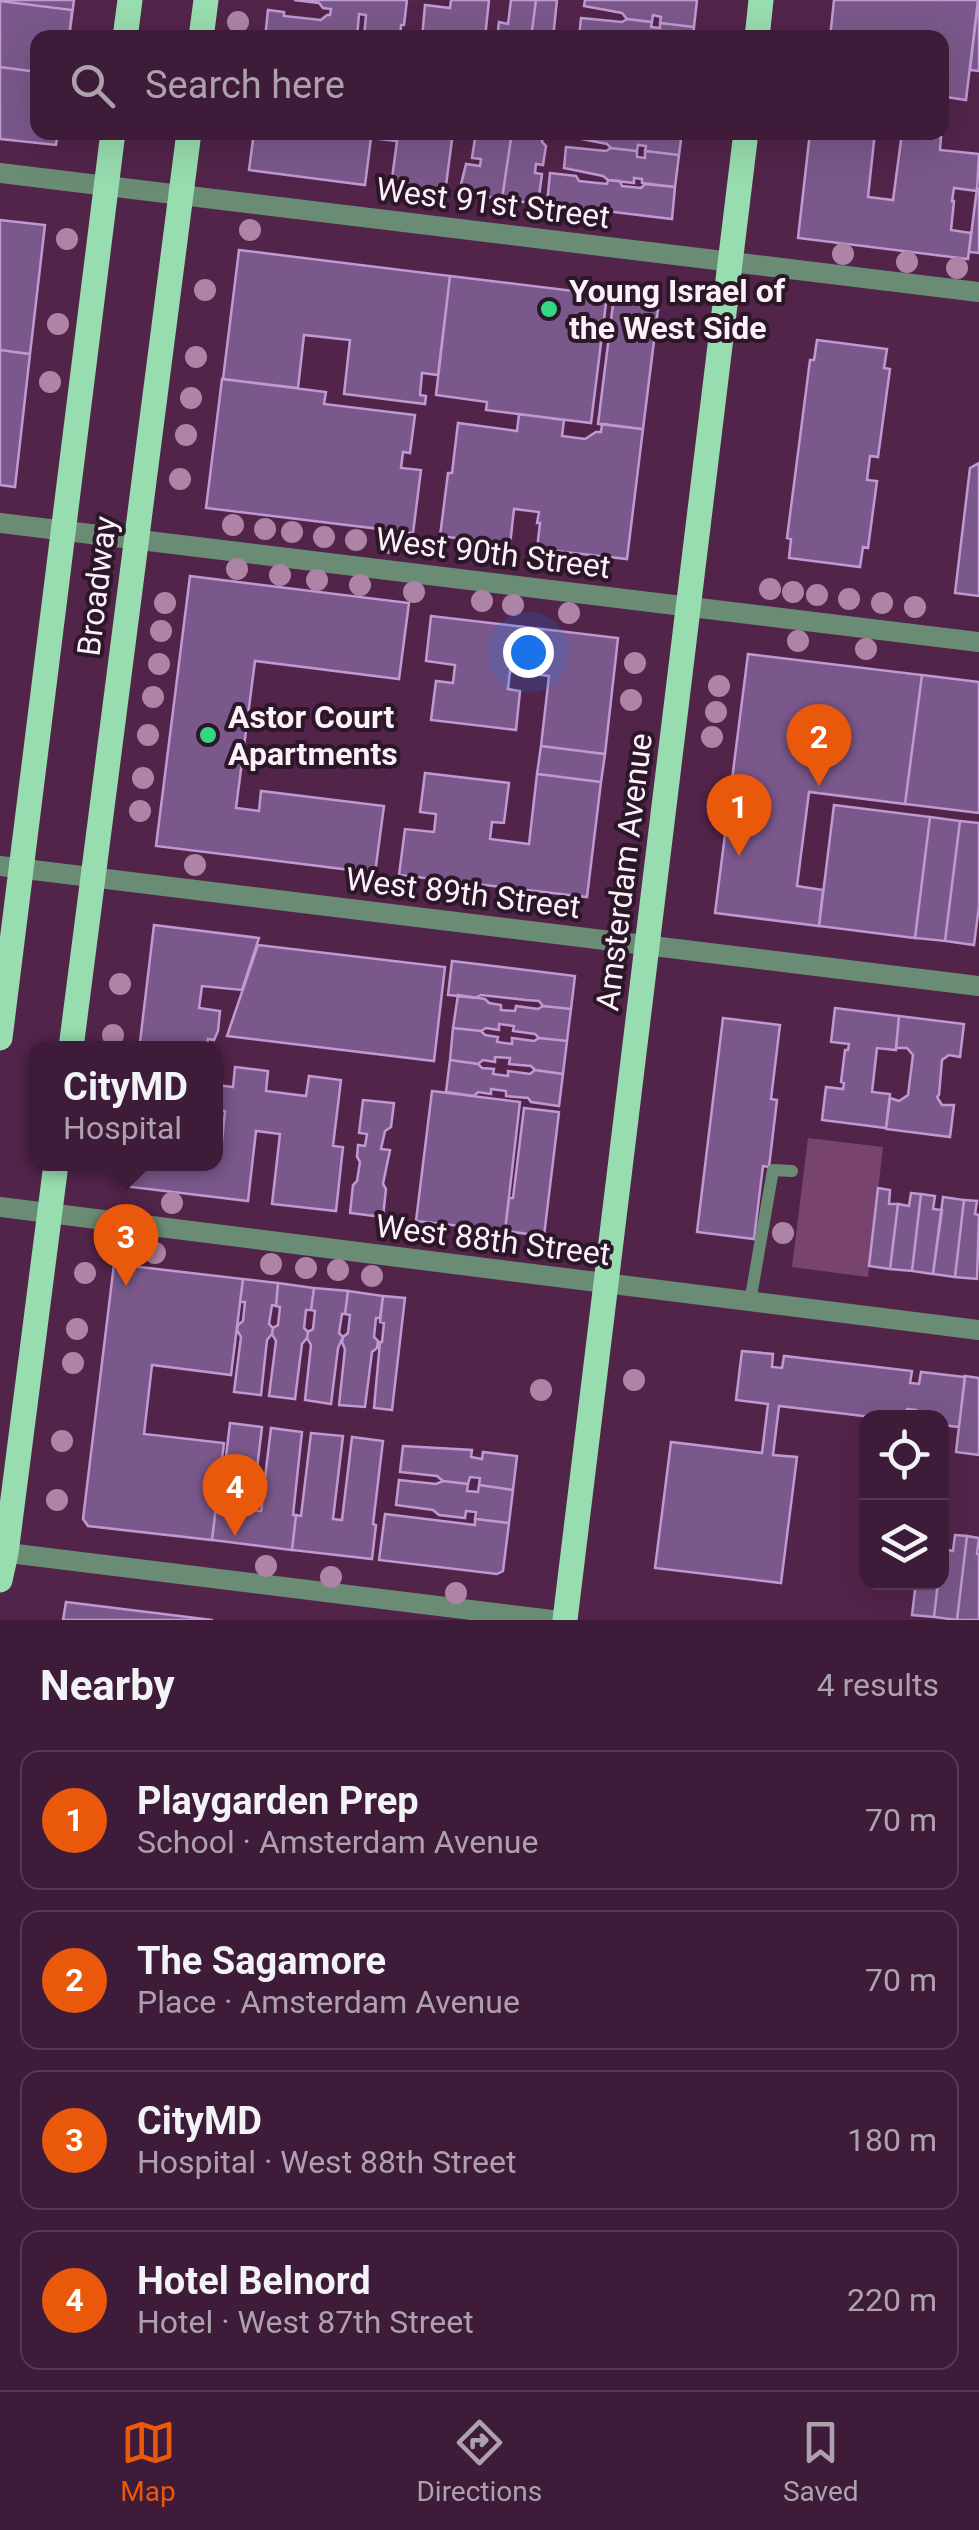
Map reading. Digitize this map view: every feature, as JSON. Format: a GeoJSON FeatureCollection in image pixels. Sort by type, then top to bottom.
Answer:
{"type":"FeatureCollection","features":[{"type":"Feature","properties":{"kind":"main road"},"geometry":{"type":"LineString","coordinates":[[126,30],[130,0]]}},
{"type":"Feature","properties":{"kind":"main road"},"geometry":{"type":"LineString","coordinates":[[202,30],[206,0]]}},
{"type":"Feature","properties":{"kind":"main road"},"geometry":{"type":"LineString","coordinates":[[758,30],[761,0]]}},
{"type":"Feature","properties":{"kind":"main road","name":"Broadway"},"geometry":{"type":"LineString","coordinates":[[0,1038],[11,867],[63,532],[112,140]]}},
{"type":"Feature","properties":{"kind":"main road","name":"Broadway"},"geometry":{"type":"LineString","coordinates":[[71,1041],[188,140]]}},
{"type":"Feature","properties":{"kind":"main road","name":"Amsterdam Avenue"},"geometry":{"type":"LineString","coordinates":[[564,1620],[745,140]]}},
{"type":"Feature","properties":{"kind":"main road"},"geometry":{"type":"LineString","coordinates":[[0,1580],[55,1171]]}},
{"type":"Feature","properties":{"kind":"street","name":"West 91st Street"},"geometry":{"type":"LineString","coordinates":[[0,173],[979,292]]}},
{"type":"Feature","properties":{"kind":"street","name":"West 90th Street"},"geometry":{"type":"LineString","coordinates":[[0,524],[979,642]]}},
{"type":"Feature","properties":{"kind":"street","name":"West 89th Street"},"geometry":{"type":"LineString","coordinates":[[11,867],[979,986]]}},
{"type":"Feature","properties":{"kind":"street","name":"West 88th Street"},"geometry":{"type":"LineString","coordinates":[[0,1208],[979,1330]]}},
{"type":"Feature","properties":{"kind":"street"},"geometry":{"type":"LineString","coordinates":[[3,1553],[552,1620]]}},
{"type":"Feature","properties":{"kind":"lane"},"geometry":{"type":"LineString","coordinates":[[750,1302],[773,1170],[792,1171]]}},
{"type":"Feature","properties":{"kind":"shaded area"},"geometry":{"type":"Polygon","coordinates":[[[808,1138],[883,1147],[868,1277],[792,1267],[808,1138]]]}},
{"type":"Feature","properties":{"kind":"building"},"geometry":{"type":"Polygon","coordinates":[[[0,0],[74,0],[70,30],[30,30],[30,71],[0,67],[0,0]]]}},
{"type":"Feature","properties":{"kind":"building"},"geometry":{"type":"Polygon","coordinates":[[[294,0],[407,0],[401,30],[365,30],[366,15],[359,14],[358,30],[266,30],[268,10],[321,20],[330,15],[331,9],[294,0]]]}},
{"type":"Feature","properties":{"kind":"building"},"geometry":{"type":"Polygon","coordinates":[[[451,0],[489,0],[486,30],[423,30],[425,5],[450,8],[451,0]]]}},
{"type":"Feature","properties":{"kind":"building"},"geometry":{"type":"Polygon","coordinates":[[[511,0],[536,0],[532,30],[498,30],[499,22],[508,24],[511,0]]]}},
{"type":"Feature","properties":{"kind":"building"},"geometry":{"type":"Polygon","coordinates":[[[536,0],[557,0],[554,30],[532,30],[536,0]]]}},
{"type":"Feature","properties":{"kind":"building"},"geometry":{"type":"Polygon","coordinates":[[[585,0],[697,0],[694,27],[660,23],[661,17],[653,15],[652,22],[627,19],[622,13],[584,6],[585,0]]]}},
{"type":"Feature","properties":{"kind":"building"},"geometry":{"type":"Polygon","coordinates":[[[834,0],[978,0],[966,100],[949,97],[949,30],[831,30],[834,0]]]}},
{"type":"Feature","properties":{"kind":"building"},"geometry":{"type":"Polygon","coordinates":[[[0,1],[72,10],[70,30],[30,30],[30,140],[57,140],[56,145],[0,139],[0,1]]]}},
{"type":"Feature","properties":{"kind":"building"},"geometry":{"type":"Polygon","coordinates":[[[979,3],[979,71],[970,70],[979,3]]]}},
{"type":"Feature","properties":{"kind":"building"},"geometry":{"type":"Polygon","coordinates":[[[581,18],[652,22],[651,27],[660,28],[660,23],[694,27],[694,30],[580,30],[581,18]]]}},
{"type":"Feature","properties":{"kind":"building"},"geometry":{"type":"Polygon","coordinates":[[[253,140],[371,140],[365,185],[249,170],[253,140]]]}},
{"type":"Feature","properties":{"kind":"building"},"geometry":{"type":"Polygon","coordinates":[[[388,140],[452,140],[445,193],[391,186],[397,141],[388,140]]]}},
{"type":"Feature","properties":{"kind":"building"},"geometry":{"type":"Polygon","coordinates":[[[475,140],[511,140],[502,199],[459,193],[466,164],[480,166],[481,159],[472,158],[475,140]]]}},
{"type":"Feature","properties":{"kind":"building"},"geometry":{"type":"Polygon","coordinates":[[[511,140],[542,140],[546,146],[543,165],[536,164],[535,173],[542,174],[538,204],[502,199],[511,140]]]}},
{"type":"Feature","properties":{"kind":"building"},"geometry":{"type":"Polygon","coordinates":[[[587,140],[681,140],[679,155],[645,151],[646,146],[638,145],[637,151],[587,140]]]}},
{"type":"Feature","properties":{"kind":"building"},"geometry":{"type":"Polygon","coordinates":[[[809,140],[874,140],[868,197],[893,200],[901,140],[941,140],[940,150],[979,154],[977,191],[954,188],[952,201],[951,230],[971,233],[968,259],[798,238],[809,140]]]}},
{"type":"Feature","properties":{"kind":"building"},"geometry":{"type":"Polygon","coordinates":[[[566,147],[637,151],[637,157],[645,158],[645,151],[679,155],[675,187],[642,183],[642,179],[634,178],[634,183],[608,180],[564,168],[566,147]]]}},
{"type":"Feature","properties":{"kind":"building"},"geometry":{"type":"Polygon","coordinates":[[[550,173],[576,176],[579,181],[620,181],[622,186],[675,187],[672,219],[547,204],[550,173]]]}},
{"type":"Feature","properties":{"kind":"building"},"geometry":{"type":"Polygon","coordinates":[[[979,189],[979,253],[969,252],[979,189]]]}},
{"type":"Feature","properties":{"kind":"building"},"geometry":{"type":"Polygon","coordinates":[[[0,220],[45,225],[30,354],[0,350],[0,220]]]}},
{"type":"Feature","properties":{"kind":"building"},"geometry":{"type":"Polygon","coordinates":[[[239,250],[450,276],[438,375],[422,373],[420,395],[426,396],[425,404],[344,394],[350,340],[304,335],[298,388],[223,379],[239,250]]]}},
{"type":"Feature","properties":{"kind":"building"},"geometry":{"type":"Polygon","coordinates":[[[450,276],[607,295],[591,423],[486,410],[487,402],[436,395],[450,276]]]}},
{"type":"Feature","properties":{"kind":"building"},"geometry":{"type":"Polygon","coordinates":[[[614,296],[659,301],[643,429],[598,424],[614,296]]]}},
{"type":"Feature","properties":{"kind":"building"},"geometry":{"type":"Polygon","coordinates":[[[817,340],[887,349],[884,368],[890,369],[878,457],[870,456],[867,480],[877,481],[868,548],[863,547],[860,567],[789,558],[791,539],[787,538],[810,360],[814,360],[817,340]]]}},
{"type":"Feature","properties":{"kind":"building"},"geometry":{"type":"Polygon","coordinates":[[[0,350],[30,354],[15,487],[0,485],[0,350]]]}},
{"type":"Feature","properties":{"kind":"building"},"geometry":{"type":"Polygon","coordinates":[[[222,379],[326,392],[324,404],[415,415],[410,453],[403,452],[401,468],[421,470],[413,533],[206,508],[222,379]]]}},
{"type":"Feature","properties":{"kind":"building"},"geometry":{"type":"Polygon","coordinates":[[[519,414],[564,420],[562,436],[585,439],[601,432],[602,424],[643,429],[627,559],[537,549],[539,512],[514,509],[510,545],[440,536],[458,423],[517,431],[519,414]]]}},
{"type":"Feature","properties":{"kind":"building"},"geometry":{"type":"Polygon","coordinates":[[[979,463],[979,596],[955,593],[970,468],[979,463]]]}},
{"type":"Feature","properties":{"kind":"building","name":"Astor Court Apartments"},"geometry":{"type":"Polygon","coordinates":[[[190,576],[409,603],[399,679],[255,661],[236,808],[259,811],[261,791],[384,806],[375,873],[156,846],[190,576]]]}},
{"type":"Feature","properties":{"kind":"building"},"geometry":{"type":"Polygon","coordinates":[[[431,616],[618,638],[605,754],[541,746],[549,676],[510,671],[508,689],[520,691],[516,730],[431,720],[436,681],[453,683],[455,665],[426,661],[431,616]]]}},
{"type":"Feature","properties":{"kind":"building"},"geometry":{"type":"Polygon","coordinates":[[[748,654],[922,675],[905,804],[809,792],[797,886],[823,890],[819,926],[715,913],[748,654]]]}},
{"type":"Feature","properties":{"kind":"building"},"geometry":{"type":"Polygon","coordinates":[[[922,675],[979,682],[979,813],[905,804],[922,675]]]}},
{"type":"Feature","properties":{"kind":"building"},"geometry":{"type":"Polygon","coordinates":[[[541,746],[605,754],[601,782],[537,774],[541,746]]]}},
{"type":"Feature","properties":{"kind":"building"},"geometry":{"type":"Polygon","coordinates":[[[425,773],[509,783],[504,823],[492,822],[490,839],[529,844],[537,774],[601,782],[587,897],[399,875],[405,829],[434,832],[436,814],[420,812],[425,773]]]}},
{"type":"Feature","properties":{"kind":"building"},"geometry":{"type":"Polygon","coordinates":[[[834,805],[930,817],[915,938],[819,926],[834,805]]]}},
{"type":"Feature","properties":{"kind":"building"},"geometry":{"type":"Polygon","coordinates":[[[930,817],[960,821],[945,941],[915,938],[930,817]]]}},
{"type":"Feature","properties":{"kind":"building"},"geometry":{"type":"Polygon","coordinates":[[[960,821],[979,823],[979,906],[974,945],[945,941],[960,821]]]}},
{"type":"Feature","properties":{"kind":"building"},"geometry":{"type":"Polygon","coordinates":[[[154,925],[259,938],[242,990],[202,986],[199,1008],[220,1011],[214,1040],[140,1041],[154,925]]]}},
{"type":"Feature","properties":{"kind":"building"},"geometry":{"type":"Polygon","coordinates":[[[258,945],[445,967],[434,1061],[227,1036],[258,945]]]}},
{"type":"Feature","properties":{"kind":"building"},"geometry":{"type":"Polygon","coordinates":[[[452,961],[575,976],[571,1009],[543,1006],[539,1001],[448,995],[452,961]]]}},
{"type":"Feature","properties":{"kind":"building"},"geometry":{"type":"Polygon","coordinates":[[[458,995],[485,999],[501,1005],[501,1010],[515,1011],[516,1006],[571,1009],[567,1041],[539,1038],[513,1031],[514,1026],[499,1024],[499,1030],[453,1028],[458,995]]]}},
{"type":"Feature","properties":{"kind":"building"},"geometry":{"type":"Polygon","coordinates":[[[835,1008],[899,1016],[896,1050],[877,1048],[872,1092],[890,1094],[886,1128],[822,1120],[826,1087],[843,1089],[845,1050],[849,1044],[831,1042],[835,1008]]]}},
{"type":"Feature","properties":{"kind":"building"},"geometry":{"type":"Polygon","coordinates":[[[899,1016],[964,1024],[960,1057],[949,1055],[942,1060],[937,1097],[942,1105],[954,1105],[950,1137],[886,1129],[890,1098],[899,1101],[908,1095],[913,1055],[907,1048],[896,1048],[899,1016]]]}},
{"type":"Feature","properties":{"kind":"building"},"geometry":{"type":"Polygon","coordinates":[[[723,1018],[780,1025],[771,1099],[777,1100],[769,1167],[763,1166],[754,1239],[697,1232],[723,1018]]]}},
{"type":"Feature","properties":{"kind":"building"},"geometry":{"type":"Polygon","coordinates":[[[453,1028],[481,1031],[498,1037],[497,1042],[512,1044],[512,1038],[567,1041],[563,1074],[509,1064],[510,1058],[495,1057],[495,1062],[483,1060],[478,1064],[450,1060],[453,1028]]]}},
{"type":"Feature","properties":{"kind":"building"},"geometry":{"type":"Polygon","coordinates":[[[450,1060],[478,1064],[494,1069],[493,1074],[508,1076],[508,1071],[530,1074],[535,1070],[563,1074],[559,1106],[506,1096],[506,1091],[491,1089],[491,1094],[478,1092],[474,1096],[446,1092],[450,1060]]]}},
{"type":"Feature","properties":{"kind":"building"},"geometry":{"type":"Polygon","coordinates":[[[235,1067],[268,1071],[266,1091],[306,1096],[309,1076],[341,1080],[333,1146],[343,1147],[336,1211],[272,1204],[280,1134],[256,1131],[248,1201],[123,1186],[125,1171],[223,1171],[223,1086],[233,1087],[235,1067]]]}},
{"type":"Feature","properties":{"kind":"building"},"geometry":{"type":"Polygon","coordinates":[[[432,1091],[520,1102],[505,1231],[416,1221],[432,1091]]]}},
{"type":"Feature","properties":{"kind":"building"},"geometry":{"type":"Polygon","coordinates":[[[363,1100],[394,1103],[391,1127],[385,1131],[381,1149],[390,1150],[383,1184],[383,1217],[350,1213],[360,1162],[358,1145],[365,1146],[367,1134],[359,1133],[363,1100]]]}},
{"type":"Feature","properties":{"kind":"building"},"geometry":{"type":"Polygon","coordinates":[[[524,1108],[559,1112],[544,1236],[505,1231],[524,1108]]]}},
{"type":"Feature","properties":{"kind":"building"},"geometry":{"type":"Polygon","coordinates":[[[878,1188],[890,1190],[889,1204],[898,1204],[890,1269],[869,1266],[878,1188]]]}},
{"type":"Feature","properties":{"kind":"building"},"geometry":{"type":"Polygon","coordinates":[[[911,1193],[921,1194],[912,1271],[890,1269],[898,1204],[909,1206],[911,1193]]]}},
{"type":"Feature","properties":{"kind":"building"},"geometry":{"type":"Polygon","coordinates":[[[921,1194],[935,1196],[933,1209],[942,1210],[933,1274],[912,1271],[921,1194]]]}},
{"type":"Feature","properties":{"kind":"building"},"geometry":{"type":"Polygon","coordinates":[[[943,1197],[964,1200],[955,1277],[933,1274],[943,1197]]]}},
{"type":"Feature","properties":{"kind":"building"},"geometry":{"type":"Polygon","coordinates":[[[964,1200],[977,1201],[977,1279],[955,1277],[964,1200]]]}},
{"type":"Feature","properties":{"kind":"building"},"geometry":{"type":"Polygon","coordinates":[[[114,1264],[243,1279],[231,1375],[152,1365],[144,1434],[224,1443],[212,1540],[88,1526],[83,1519],[114,1264]]]}},
{"type":"Feature","properties":{"kind":"building"},"geometry":{"type":"Polygon","coordinates":[[[243,1279],[278,1283],[261,1395],[234,1392],[241,1337],[237,1330],[243,1321],[245,1302],[240,1302],[243,1279]]]}},
{"type":"Feature","properties":{"kind":"building"},"geometry":{"type":"Polygon","coordinates":[[[278,1283],[314,1288],[311,1310],[306,1310],[304,1328],[308,1332],[302,1344],[295,1399],[269,1396],[276,1341],[272,1334],[278,1325],[280,1307],[276,1306],[278,1283]]]}},
{"type":"Feature","properties":{"kind":"building"},"geometry":{"type":"Polygon","coordinates":[[[314,1288],[348,1291],[331,1404],[305,1400],[314,1288]]]}},
{"type":"Feature","properties":{"kind":"building"},"geometry":{"type":"Polygon","coordinates":[[[348,1291],[383,1296],[380,1318],[376,1318],[374,1337],[378,1341],[372,1352],[365,1407],[339,1405],[345,1349],[342,1342],[348,1333],[350,1315],[345,1314],[348,1291]]]}},
{"type":"Feature","properties":{"kind":"building"},"geometry":{"type":"Polygon","coordinates":[[[383,1296],[405,1298],[392,1410],[374,1408],[384,1323],[380,1322],[383,1296]]]}},
{"type":"Feature","properties":{"kind":"building"},"geometry":{"type":"Polygon","coordinates":[[[742,1351],[773,1354],[772,1367],[782,1368],[784,1356],[912,1371],[910,1383],[919,1384],[921,1372],[965,1377],[959,1427],[949,1426],[949,1410],[859,1410],[859,1416],[779,1406],[773,1455],[797,1457],[781,1583],[655,1568],[671,1442],[762,1453],[768,1404],[736,1400],[742,1351]]]}},
{"type":"Feature","properties":{"kind":"building"},"geometry":{"type":"Polygon","coordinates":[[[965,1376],[979,1378],[979,1455],[956,1452],[965,1376]]]}},
{"type":"Feature","properties":{"kind":"building"},"geometry":{"type":"Polygon","coordinates":[[[230,1423],[262,1427],[252,1510],[261,1511],[271,1428],[302,1432],[292,1550],[212,1540],[230,1423]]]}},
{"type":"Feature","properties":{"kind":"building"},"geometry":{"type":"Polygon","coordinates":[[[311,1433],[343,1436],[333,1519],[342,1520],[352,1437],[383,1441],[372,1559],[292,1550],[296,1515],[301,1516],[311,1433]]]}},
{"type":"Feature","properties":{"kind":"building"},"geometry":{"type":"Polygon","coordinates":[[[403,1446],[472,1450],[471,1457],[482,1459],[483,1452],[517,1456],[513,1490],[479,1485],[480,1478],[470,1477],[468,1484],[400,1472],[403,1446]]]}},
{"type":"Feature","properties":{"kind":"building"},"geometry":{"type":"Polygon","coordinates":[[[399,1480],[468,1484],[467,1491],[478,1492],[479,1485],[513,1490],[509,1523],[475,1519],[476,1512],[466,1511],[465,1518],[396,1505],[399,1480]]]}},
{"type":"Feature","properties":{"kind":"building"},"geometry":{"type":"Polygon","coordinates":[[[385,1514],[475,1525],[475,1519],[509,1523],[503,1571],[497,1574],[379,1560],[385,1514]]]}},
{"type":"Feature","properties":{"kind":"building"},"geometry":{"type":"Polygon","coordinates":[[[955,1535],[967,1536],[957,1620],[934,1617],[937,1590],[949,1590],[949,1550],[953,1551],[955,1535]]]}},
{"type":"Feature","properties":{"kind":"building"},"geometry":{"type":"Polygon","coordinates":[[[967,1536],[979,1538],[979,1620],[957,1620],[967,1536]]]}},
{"type":"Feature","properties":{"kind":"building"},"geometry":{"type":"Polygon","coordinates":[[[915,1590],[937,1590],[934,1617],[912,1615],[915,1590]]]}},
{"type":"Feature","properties":{"kind":"building"},"geometry":{"type":"Polygon","coordinates":[[[66,1602],[212,1620],[63,1620],[66,1602]]]}},
{"type":"Feature","properties":{"kind":"place","name":"Young Israel of the West Side"},"geometry":{"type":"Point","coordinates":[549,309]}},
{"type":"Feature","properties":{"kind":"place","name":"Astor Court Apartments"},"geometry":{"type":"Point","coordinates":[208,735]}},
{"type":"Feature","properties":{"kind":"place","name":"The Sagamore"},"geometry":{"type":"Point","coordinates":[819,786]}},
{"type":"Feature","properties":{"kind":"place","name":"Playgarden Prep"},"geometry":{"type":"Point","coordinates":[739,856]}},
{"type":"Feature","properties":{"kind":"place","name":"CityMD"},"geometry":{"type":"Point","coordinates":[126,1286]}},
{"type":"Feature","properties":{"kind":"place","name":"Hotel Belnord"},"geometry":{"type":"Point","coordinates":[235,1536]}}]}
